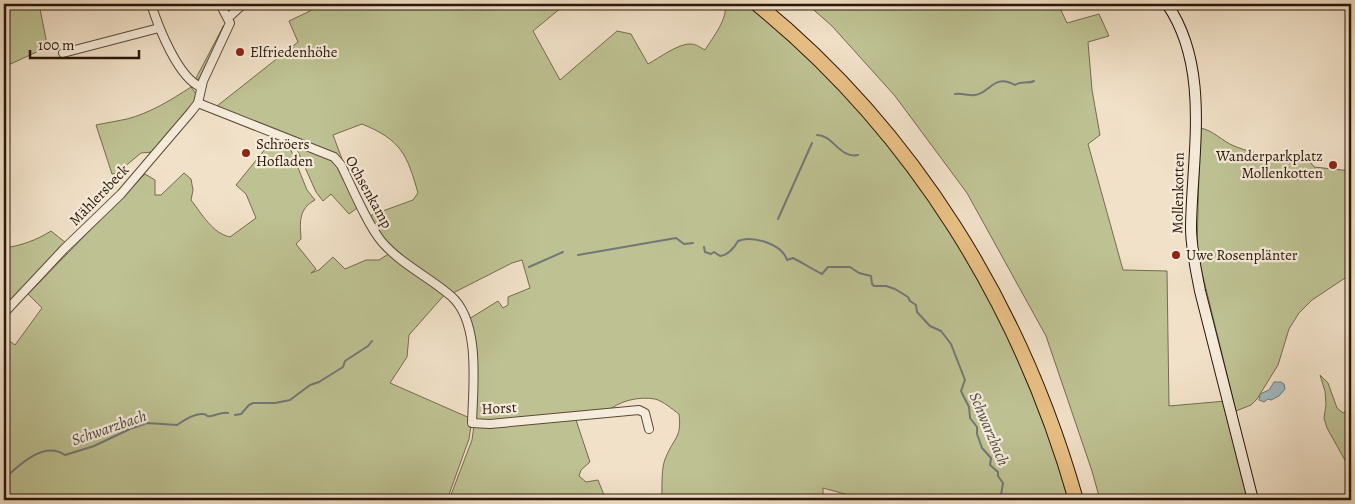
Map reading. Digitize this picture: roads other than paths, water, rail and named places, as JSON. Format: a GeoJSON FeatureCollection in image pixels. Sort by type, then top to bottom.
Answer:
{"type":"FeatureCollection","features":[{"type":"Feature","properties":{"kind":"highway"},"geometry":{"type":"LineString","coordinates":[[757,4],[808,48],[868,112],[923,180],[955,226],[997,299],[1026,357],[1052,425],[1076,500]]}},
{"type":"Feature","properties":{"kind":"highway"},"geometry":{"type":"LineString","coordinates":[[770,4],[816,45],[875,108],[931,178],[963,226],[1004,296],[1030,350],[1054,410],[1083,500]]}},
{"type":"Feature","properties":{"kind":"main road","name":"Mollenkotten"},"geometry":{"type":"LineString","coordinates":[[1167,4],[1185,39],[1194,89],[1191,228],[1194,261],[1253,500]]}},
{"type":"Feature","properties":{"kind":"street"},"geometry":{"type":"LineString","coordinates":[[151,4],[159,28],[172,55],[194,85],[201,87]]}},
{"type":"Feature","properties":{"kind":"street"},"geometry":{"type":"LineString","coordinates":[[220,4],[228,18],[243,4]]}},
{"type":"Feature","properties":{"kind":"street","name":"Mählersbeck"},"geometry":{"type":"LineString","coordinates":[[4,313],[121,194],[198,103],[201,87],[228,27],[228,18]]}},
{"type":"Feature","properties":{"kind":"street"},"geometry":{"type":"LineString","coordinates":[[63,53],[159,28]]}},
{"type":"Feature","properties":{"kind":"street","name":"Ochsenkamp"},"geometry":{"type":"LineString","coordinates":[[198,103],[334,157],[341,165],[380,240],[392,252],[424,276]]}},
{"type":"Feature","properties":{"kind":"street","name":"Horst"},"geometry":{"type":"LineString","coordinates":[[424,276],[451,296],[460,306],[469,330],[473,348],[472,423],[490,424],[639,410],[646,413],[649,429]]}},
{"type":"Feature","properties":{"kind":"water"},"geometry":{"type":"Polygon","coordinates":[[[1274,382],[1281,382],[1284,384],[1285,389],[1279,396],[1271,400],[1268,399],[1264,402],[1259,400],[1260,394],[1269,390],[1274,382]]]}},
{"type":"Feature","properties":{"kind":"waterway"},"geometry":{"type":"LineString","coordinates":[[955,94],[980,94],[997,82],[1002,81],[1015,85],[1034,81]]}},
{"type":"Feature","properties":{"kind":"waterway"},"geometry":{"type":"LineString","coordinates":[[817,135],[828,139],[846,154],[858,155]]}},
{"type":"Feature","properties":{"kind":"waterway"},"geometry":{"type":"LineString","coordinates":[[778,219],[812,143]]}},
{"type":"Feature","properties":{"kind":"waterway","name":"Schwarzbach"},"geometry":{"type":"LineString","coordinates":[[578,255],[676,238],[684,244],[693,243]]}},
{"type":"Feature","properties":{"kind":"waterway","name":"Schwarzbach"},"geometry":{"type":"LineString","coordinates":[[704,247],[705,252],[711,254],[714,252],[720,256],[729,253],[738,241],[744,239],[759,240],[779,249],[787,260],[793,258],[822,274],[828,267],[850,267],[859,273],[871,276],[874,286],[886,286],[908,297],[916,305],[917,312],[930,326],[941,331],[951,344],[965,380],[961,391],[969,407],[970,418],[977,427],[977,434],[982,448],[991,458],[990,465],[998,472],[998,476],[1003,483],[1002,500]]}},
{"type":"Feature","properties":{"kind":"waterway","name":"Schwarzbach"},"geometry":{"type":"LineString","coordinates":[[529,267],[563,252]]}},
{"type":"Feature","properties":{"kind":"waterway","name":"Schwarzbach"},"geometry":{"type":"LineString","coordinates":[[235,415],[241,414],[253,403],[275,403],[290,400],[310,385],[319,382],[343,367],[345,361],[368,346],[372,341]]}},
{"type":"Feature","properties":{"kind":"waterway","name":"Schwarzbach"},"geometry":{"type":"LineString","coordinates":[[4,479],[24,462],[40,453],[57,451],[65,455],[94,446],[147,423],[177,425],[196,415],[203,414],[209,416],[228,413]]}},
{"type":"Feature","properties":{"kind":"waterway","name":"Schwarzbach"},"geometry":{"type":"LineString","coordinates":[[1001,497],[1010,500]]}},
{"type":"Feature","properties":{"kind":"place","name":"Elfriedenhöhe"},"geometry":{"type":"Point","coordinates":[240,52]}},
{"type":"Feature","properties":{"kind":"place","name":"Schröers Hofladen"},"geometry":{"type":"Point","coordinates":[246,153]}},
{"type":"Feature","properties":{"kind":"place","name":"Wanderparkplatz Mollenkotten"},"geometry":{"type":"Point","coordinates":[1333,165]}},
{"type":"Feature","properties":{"kind":"place","name":"Uwe Rosenplänter"},"geometry":{"type":"Point","coordinates":[1176,255]}}]}
